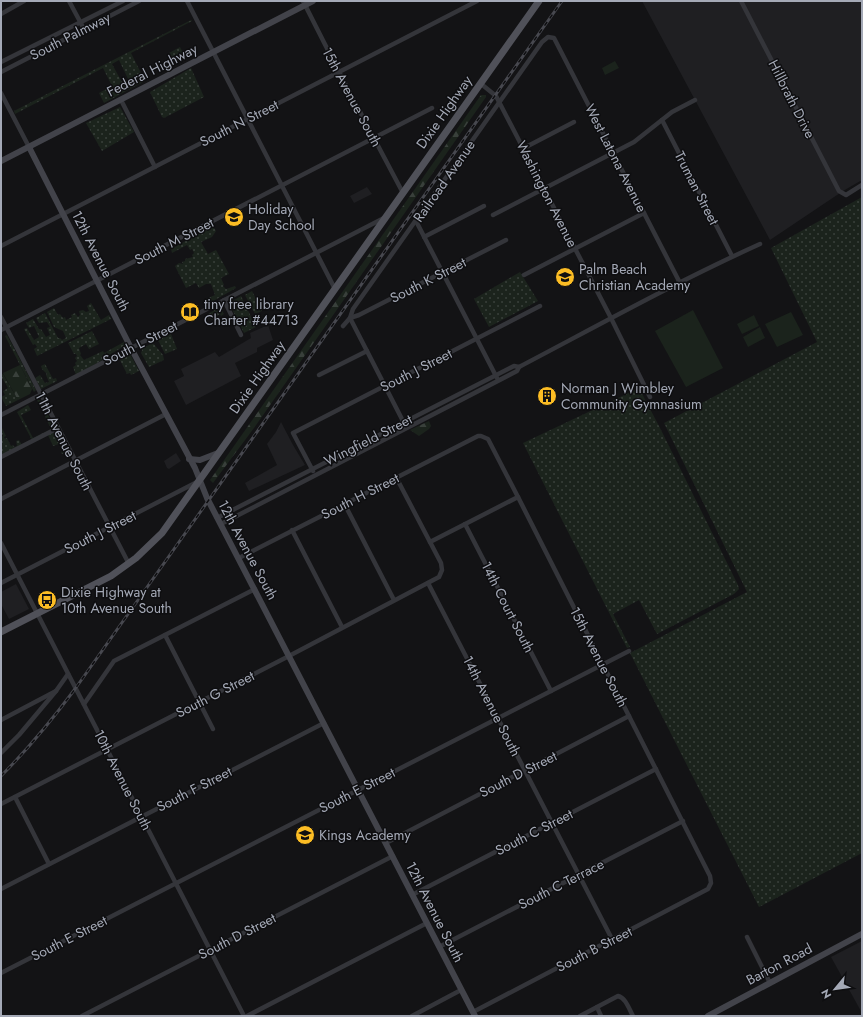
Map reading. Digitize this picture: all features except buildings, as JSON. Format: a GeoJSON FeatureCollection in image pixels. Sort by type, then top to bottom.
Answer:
{"type":"FeatureCollection","features":[{"type":"Feature","properties":{"kind":"main road","name":"Dixie Highway"},"geometry":{"type":"LineString","coordinates":[[1,632],[103,580],[129,564],[162,533],[539,1]]}},
{"type":"Feature","properties":{"kind":"street"},"geometry":{"type":"LineString","coordinates":[[1,14],[24,1]]}},
{"type":"Feature","properties":{"kind":"street"},"geometry":{"type":"LineString","coordinates":[[69,1],[84,29]]}},
{"type":"Feature","properties":{"kind":"street","name":"South Palmway"},"geometry":{"type":"LineString","coordinates":[[1,62],[123,1]]}},
{"type":"Feature","properties":{"kind":"street","name":"South Palmway"},"geometry":{"type":"LineString","coordinates":[[1,72],[139,1]]}},
{"type":"Feature","properties":{"kind":"street"},"geometry":{"type":"LineString","coordinates":[[187,1],[335,289]]}},
{"type":"Feature","properties":{"kind":"street","name":"Federal Highway"},"geometry":{"type":"LineString","coordinates":[[1,161],[213,53],[304,3],[313,1]]}},
{"type":"Feature","properties":{"kind":"street","name":"South N Street"},"geometry":{"type":"LineString","coordinates":[[1,246],[478,1]]}},
{"type":"Feature","properties":{"kind":"street","name":"Hillbrath Drive"},"geometry":{"type":"LineString","coordinates":[[741,1],[839,191],[846,194],[862,185]]}},
{"type":"Feature","properties":{"kind":"street","name":"15th Avenue South"},"geometry":{"type":"LineString","coordinates":[[304,3],[403,193]]}},
{"type":"Feature","properties":{"kind":"street","name":"Railroad Avenue"},"geometry":{"type":"LineString","coordinates":[[343,326],[350,318],[353,309],[542,42],[548,37]]}},
{"type":"Feature","properties":{"kind":"street","name":"West Latona Avenue"},"geometry":{"type":"LineString","coordinates":[[548,37],[554,38],[680,283]]}},
{"type":"Feature","properties":{"kind":"street","name":"Washington Avenue"},"geometry":{"type":"LineString","coordinates":[[480,83],[493,92],[500,102],[612,318],[650,397]]}},
{"type":"Feature","properties":{"kind":"street","name":"12th Avenue South"},"geometry":{"type":"LineString","coordinates":[[1,93],[189,458],[217,518],[474,1014]]}},
{"type":"Feature","properties":{"kind":"street"},"geometry":{"type":"LineString","coordinates":[[121,100],[155,166]]}},
{"type":"Feature","properties":{"kind":"street"},"geometry":{"type":"LineString","coordinates":[[492,215],[641,138],[672,112],[695,100]]}},
{"type":"Feature","properties":{"kind":"street","name":"South M Street"},"geometry":{"type":"LineString","coordinates":[[1,330],[432,108]]}},
{"type":"Feature","properties":{"kind":"street","name":"Truman Street"},"geometry":{"type":"LineString","coordinates":[[662,120],[732,256]]}},
{"type":"Feature","properties":{"kind":"street"},"geometry":{"type":"LineString","coordinates":[[524,148],[574,122]]}},
{"type":"Feature","properties":{"kind":"street"},"geometry":{"type":"LineString","coordinates":[[424,237],[484,206]]}},
{"type":"Feature","properties":{"kind":"street"},"geometry":{"type":"LineString","coordinates":[[524,275],[644,213]]}},
{"type":"Feature","properties":{"kind":"street","name":"South L Street"},"geometry":{"type":"LineString","coordinates":[[1,414],[386,217]]}},
{"type":"Feature","properties":{"kind":"street"},"geometry":{"type":"LineString","coordinates":[[416,221],[499,381]]}},
{"type":"Feature","properties":{"kind":"street","name":"South K Street"},"geometry":{"type":"LineString","coordinates":[[350,318],[360,315],[506,240]]}},
{"type":"Feature","properties":{"kind":"street","name":"Wingfield Street"},"geometry":{"type":"LineString","coordinates":[[221,524],[499,381],[517,371],[519,367],[612,318],[732,256],[760,244]]}},
{"type":"Feature","properties":{"kind":"street"},"geometry":{"type":"LineString","coordinates":[[224,300],[241,335]]}},
{"type":"Feature","properties":{"kind":"street","name":"South J Street"},"geometry":{"type":"LineString","coordinates":[[312,469],[293,433],[540,306]]}},
{"type":"Feature","properties":{"kind":"street","name":"11th Avenue South"},"geometry":{"type":"LineString","coordinates":[[1,317],[129,564]]}},
{"type":"Feature","properties":{"kind":"street"},"geometry":{"type":"LineString","coordinates":[[350,318],[407,428]]}},
{"type":"Feature","properties":{"kind":"street"},"geometry":{"type":"LineString","coordinates":[[319,375],[367,351]]}},
{"type":"Feature","properties":{"kind":"street","name":"Wingfield Street"},"geometry":{"type":"LineString","coordinates":[[217,518],[514,366],[519,367]]}},
{"type":"Feature","properties":{"kind":"street"},"geometry":{"type":"LineString","coordinates":[[1,499],[166,414]]}},
{"type":"Feature","properties":{"kind":"street"},"geometry":{"type":"LineString","coordinates":[[1,457],[54,430]]}},
{"type":"Feature","properties":{"kind":"street","name":"15th Avenue South"},"geometry":{"type":"LineString","coordinates":[[481,436],[488,439],[518,497],[683,821],[710,876],[711,883]]}},
{"type":"Feature","properties":{"kind":"street","name":"South H Street"},"geometry":{"type":"LineString","coordinates":[[239,558],[474,437],[481,436]]}},
{"type":"Feature","properties":{"kind":"street"},"geometry":{"type":"LineString","coordinates":[[189,458],[200,460],[219,453]]}},
{"type":"Feature","properties":{"kind":"street"},"geometry":{"type":"LineString","coordinates":[[335,457],[338,463]]}},
{"type":"Feature","properties":{"kind":"street"},"geometry":{"type":"LineString","coordinates":[[312,469],[315,476]]}},
{"type":"Feature","properties":{"kind":"street"},"geometry":{"type":"LineString","coordinates":[[396,477],[441,563],[442,570],[439,577],[428,583]]}},
{"type":"Feature","properties":{"kind":"street","name":"South J Street"},"geometry":{"type":"LineString","coordinates":[[1,583],[200,481]]}},
{"type":"Feature","properties":{"kind":"street"},"geometry":{"type":"LineString","coordinates":[[430,542],[518,497]]}},
{"type":"Feature","properties":{"kind":"street"},"geometry":{"type":"LineString","coordinates":[[344,504],[394,600]]}},
{"type":"Feature","properties":{"kind":"street","name":"14th Court South"},"geometry":{"type":"LineString","coordinates":[[466,524],[551,691]]}},
{"type":"Feature","properties":{"kind":"street"},"geometry":{"type":"LineString","coordinates":[[292,530],[342,627]]}},
{"type":"Feature","properties":{"kind":"street","name":"10th Avenue South"},"geometry":{"type":"LineString","coordinates":[[1,543],[245,1016]]}},
{"type":"Feature","properties":{"kind":"street","name":"South G Street"},"geometry":{"type":"LineString","coordinates":[[1,804],[428,583]]}},
{"type":"Feature","properties":{"kind":"street","name":"14th Avenue South"},"geometry":{"type":"LineString","coordinates":[[428,583],[612,939]]}},
{"type":"Feature","properties":{"kind":"street"},"geometry":{"type":"LineString","coordinates":[[84,704],[114,661],[255,589]]}},
{"type":"Feature","properties":{"kind":"street"},"geometry":{"type":"LineString","coordinates":[[165,636],[213,729]]}},
{"type":"Feature","properties":{"kind":"street","name":"South E Street"},"geometry":{"type":"LineString","coordinates":[[1,973],[628,651]]}},
{"type":"Feature","properties":{"kind":"street"},"geometry":{"type":"LineString","coordinates":[[1,754],[56,691],[68,674]]}},
{"type":"Feature","properties":{"kind":"street"},"geometry":{"type":"LineString","coordinates":[[1,720],[56,691]]}},
{"type":"Feature","properties":{"kind":"street","name":"South D Street"},"geometry":{"type":"LineString","coordinates":[[386,843],[629,716]]}},
{"type":"Feature","properties":{"kind":"street","name":"South F Street"},"geometry":{"type":"LineString","coordinates":[[1,889],[324,723]]}},
{"type":"Feature","properties":{"kind":"street","name":"South C Street"},"geometry":{"type":"LineString","coordinates":[[412,895],[656,769]]}},
{"type":"Feature","properties":{"kind":"street"},"geometry":{"type":"LineString","coordinates":[[15,797],[50,864]]}},
{"type":"Feature","properties":{"kind":"street","name":"South C Terrace"},"geometry":{"type":"LineString","coordinates":[[439,947],[683,821]]}},
{"type":"Feature","properties":{"kind":"street","name":"South D Street"},"geometry":{"type":"LineString","coordinates":[[82,1016],[393,856]]}},
{"type":"Feature","properties":{"kind":"street","name":"South B Street"},"geometry":{"type":"LineString","coordinates":[[474,1014],[612,939],[708,890],[711,883]]}},
{"type":"Feature","properties":{"kind":"street"},"geometry":{"type":"LineString","coordinates":[[245,1016],[427,923]]}},
{"type":"Feature","properties":{"kind":"street","name":"Barton Road"},"geometry":{"type":"LineString","coordinates":[[708,1016],[716,1014],[770,983],[862,934]]}},
{"type":"Feature","properties":{"kind":"street"},"geometry":{"type":"LineString","coordinates":[[747,937],[770,983]]}},
{"type":"Feature","properties":{"kind":"street"},"geometry":{"type":"LineString","coordinates":[[412,1016],[461,990]]}},
{"type":"Feature","properties":{"kind":"street"},"geometry":{"type":"LineString","coordinates":[[580,1016],[618,996],[624,999],[633,1016]]}},
{"type":"Feature","properties":{"kind":"street"},"geometry":{"type":"LineString","coordinates":[[596,1007],[601,1016]]}},
{"type":"Feature","properties":{"kind":"shaded area"},"geometry":{"type":"Polygon","coordinates":[[[642,1],[862,1],[862,180],[770,240],[642,1]]]}},
{"type":"Feature","properties":{"kind":"shaded area"},"geometry":{"type":"Polygon","coordinates":[[[367,187],[372,194],[354,203],[350,196],[367,187]]]}},
{"type":"Feature","properties":{"kind":"shaded area"},"geometry":{"type":"Polygon","coordinates":[[[268,325],[273,340],[257,348],[257,352],[235,363],[241,376],[186,405],[174,381],[184,376],[181,369],[215,352],[219,357],[251,338],[250,333],[268,325]]]}},
{"type":"Feature","properties":{"kind":"shaded area"},"geometry":{"type":"Polygon","coordinates":[[[281,422],[305,465],[249,491],[245,483],[277,465],[267,444],[281,422]]]}},
{"type":"Feature","properties":{"kind":"shaded area"},"geometry":{"type":"Polygon","coordinates":[[[176,453],[181,461],[169,469],[167,468],[164,461],[176,453]]]}},
{"type":"Feature","properties":{"kind":"shaded area"},"geometry":{"type":"Polygon","coordinates":[[[16,584],[29,609],[9,619],[1,604],[1,592],[16,584]]]}},
{"type":"Feature","properties":{"kind":"shaded area"},"geometry":{"type":"Polygon","coordinates":[[[862,941],[862,1013],[831,957],[862,941]]]}},
{"type":"Feature","properties":{"kind":"green space"},"geometry":{"type":"Polygon","coordinates":[[[191,20],[192,21],[131,53],[145,81],[104,103],[99,93],[112,86],[103,68],[15,114],[14,111],[191,20]],[[119,60],[112,64],[123,84],[129,81],[119,60]]]}},
{"type":"Feature","properties":{"kind":"green space"},"geometry":{"type":"Polygon","coordinates":[[[180,47],[185,57],[174,63],[169,53],[180,47]]]}},
{"type":"Feature","properties":{"kind":"green space"},"geometry":{"type":"Polygon","coordinates":[[[615,61],[619,68],[605,75],[602,68],[615,61]]]}},
{"type":"Feature","properties":{"kind":"green space"},"geometry":{"type":"Polygon","coordinates":[[[191,68],[204,97],[164,118],[162,117],[150,92],[191,68]]]}},
{"type":"Feature","properties":{"kind":"green space"},"geometry":{"type":"Polygon","coordinates":[[[481,95],[486,95],[486,97],[254,428],[213,483],[210,480],[481,95]]]}},
{"type":"Feature","properties":{"kind":"green space"},"geometry":{"type":"Polygon","coordinates":[[[120,107],[134,132],[102,151],[86,123],[120,107]]]}},
{"type":"Feature","properties":{"kind":"green space"},"geometry":{"type":"Polygon","coordinates":[[[862,197],[862,853],[759,907],[630,653],[747,592],[664,423],[817,342],[771,248],[862,197]]]}},
{"type":"Feature","properties":{"kind":"green space"},"geometry":{"type":"Polygon","coordinates":[[[213,226],[216,231],[212,237],[201,242],[208,254],[216,250],[229,274],[221,278],[224,285],[223,286],[226,289],[235,286],[236,288],[208,304],[206,299],[215,295],[211,284],[206,284],[199,288],[196,283],[186,288],[175,266],[179,263],[183,264],[182,262],[185,261],[185,259],[193,257],[192,255],[194,253],[192,249],[190,250],[187,245],[172,253],[171,249],[213,226]]]}},
{"type":"Feature","properties":{"kind":"green space"},"geometry":{"type":"Polygon","coordinates":[[[520,272],[538,301],[489,327],[474,299],[520,272]]]}},
{"type":"Feature","properties":{"kind":"green space"},"geometry":{"type":"Polygon","coordinates":[[[252,291],[262,311],[255,314],[245,295],[252,291]]]}},
{"type":"Feature","properties":{"kind":"green space"},"geometry":{"type":"Polygon","coordinates":[[[241,296],[256,327],[244,333],[229,303],[241,296]]]}},
{"type":"Feature","properties":{"kind":"green space"},"geometry":{"type":"Polygon","coordinates":[[[91,303],[101,320],[109,315],[111,319],[37,356],[34,349],[37,347],[35,344],[33,345],[24,329],[27,328],[34,340],[39,337],[34,326],[29,328],[26,323],[33,319],[46,337],[50,335],[47,328],[50,327],[47,322],[39,323],[36,318],[45,313],[58,338],[62,340],[66,338],[63,331],[54,327],[47,312],[54,308],[58,315],[60,314],[63,318],[65,317],[66,320],[72,317],[71,315],[75,313],[78,317],[80,315],[79,311],[89,311],[87,306],[91,303]]]}},
{"type":"Feature","properties":{"kind":"green space"},"geometry":{"type":"Polygon","coordinates":[[[220,307],[224,314],[221,316],[220,314],[212,320],[210,318],[208,319],[206,315],[220,307]]]}},
{"type":"Feature","properties":{"kind":"green space"},"geometry":{"type":"Polygon","coordinates":[[[693,310],[723,368],[686,387],[655,331],[693,310]]]}},
{"type":"Feature","properties":{"kind":"green space"},"geometry":{"type":"Polygon","coordinates":[[[791,312],[803,335],[777,347],[765,324],[791,312]]]}},
{"type":"Feature","properties":{"kind":"green space"},"geometry":{"type":"Polygon","coordinates":[[[754,315],[759,326],[742,334],[737,324],[754,315]]]}},
{"type":"Feature","properties":{"kind":"green space"},"geometry":{"type":"Polygon","coordinates":[[[760,327],[765,338],[748,347],[743,337],[760,327]]]}},
{"type":"Feature","properties":{"kind":"green space"},"geometry":{"type":"Polygon","coordinates":[[[92,331],[99,344],[89,349],[86,344],[79,348],[80,355],[84,360],[103,351],[104,353],[124,342],[126,345],[109,355],[106,352],[104,359],[76,375],[73,367],[76,365],[75,363],[77,361],[75,358],[77,356],[74,354],[68,343],[92,331]]]}},
{"type":"Feature","properties":{"kind":"green space"},"geometry":{"type":"Polygon","coordinates":[[[171,334],[177,349],[165,354],[158,340],[171,334]]]}},
{"type":"Feature","properties":{"kind":"green space"},"geometry":{"type":"Polygon","coordinates":[[[7,335],[36,390],[34,392],[5,336],[7,335]]]}},
{"type":"Feature","properties":{"kind":"green space"},"geometry":{"type":"Polygon","coordinates":[[[153,343],[163,355],[164,360],[149,367],[141,353],[143,348],[153,343]]]}},
{"type":"Feature","properties":{"kind":"green space"},"geometry":{"type":"Polygon","coordinates":[[[130,354],[139,371],[131,375],[130,373],[127,374],[120,360],[130,354]]]}},
{"type":"Feature","properties":{"kind":"green space"},"geometry":{"type":"Polygon","coordinates":[[[45,364],[53,379],[56,378],[57,381],[41,389],[35,378],[40,375],[45,383],[49,382],[46,375],[47,374],[41,366],[45,364]]]}},
{"type":"Feature","properties":{"kind":"green space"},"geometry":{"type":"Polygon","coordinates":[[[20,365],[32,389],[30,394],[18,400],[3,373],[20,365]]]}},
{"type":"Feature","properties":{"kind":"green space"},"geometry":{"type":"Polygon","coordinates":[[[3,374],[18,400],[6,406],[1,397],[5,395],[3,391],[8,388],[1,376],[3,374]]]}},
{"type":"Feature","properties":{"kind":"green space"},"geometry":{"type":"Polygon","coordinates":[[[639,388],[739,589],[734,594],[657,634],[639,600],[613,614],[630,647],[627,648],[523,443],[639,388]]]}},
{"type":"Feature","properties":{"kind":"green space"},"geometry":{"type":"Polygon","coordinates":[[[37,400],[40,400],[42,403],[67,452],[62,454],[61,452],[64,450],[62,450],[59,444],[53,446],[48,435],[1,458],[1,437],[3,436],[1,426],[6,436],[4,437],[5,439],[7,438],[11,446],[17,446],[16,441],[19,440],[22,445],[32,440],[17,412],[28,405],[31,410],[21,415],[33,438],[51,429],[37,400]]]}},
{"type":"Feature","properties":{"kind":"green space"},"geometry":{"type":"Polygon","coordinates":[[[429,421],[431,426],[429,429],[419,436],[410,430],[429,421]]]}},
{"type":"Feature","properties":{"kind":"railway"},"geometry":{"type":"LineString","coordinates":[[1,776],[40,734],[75,689],[562,1]]}},
{"type":"Feature","properties":{"kind":"place","name":"Holiday Day School"},"geometry":{"type":"Point","coordinates":[234,217]}},
{"type":"Feature","properties":{"kind":"place","name":"Palm Beach Christian Academy"},"geometry":{"type":"Point","coordinates":[565,277]}},
{"type":"Feature","properties":{"kind":"place","name":"tiny free library Charter #44713"},"geometry":{"type":"Point","coordinates":[190,312]}},
{"type":"Feature","properties":{"kind":"place","name":"Norman J Wimbley Community Gymnasium"},"geometry":{"type":"Point","coordinates":[547,396]}},
{"type":"Feature","properties":{"kind":"place","name":"Dixie Highway at 10th Avenue South"},"geometry":{"type":"Point","coordinates":[47,600]}},
{"type":"Feature","properties":{"kind":"place","name":"Kings Academy"},"geometry":{"type":"Point","coordinates":[305,835]}}]}
